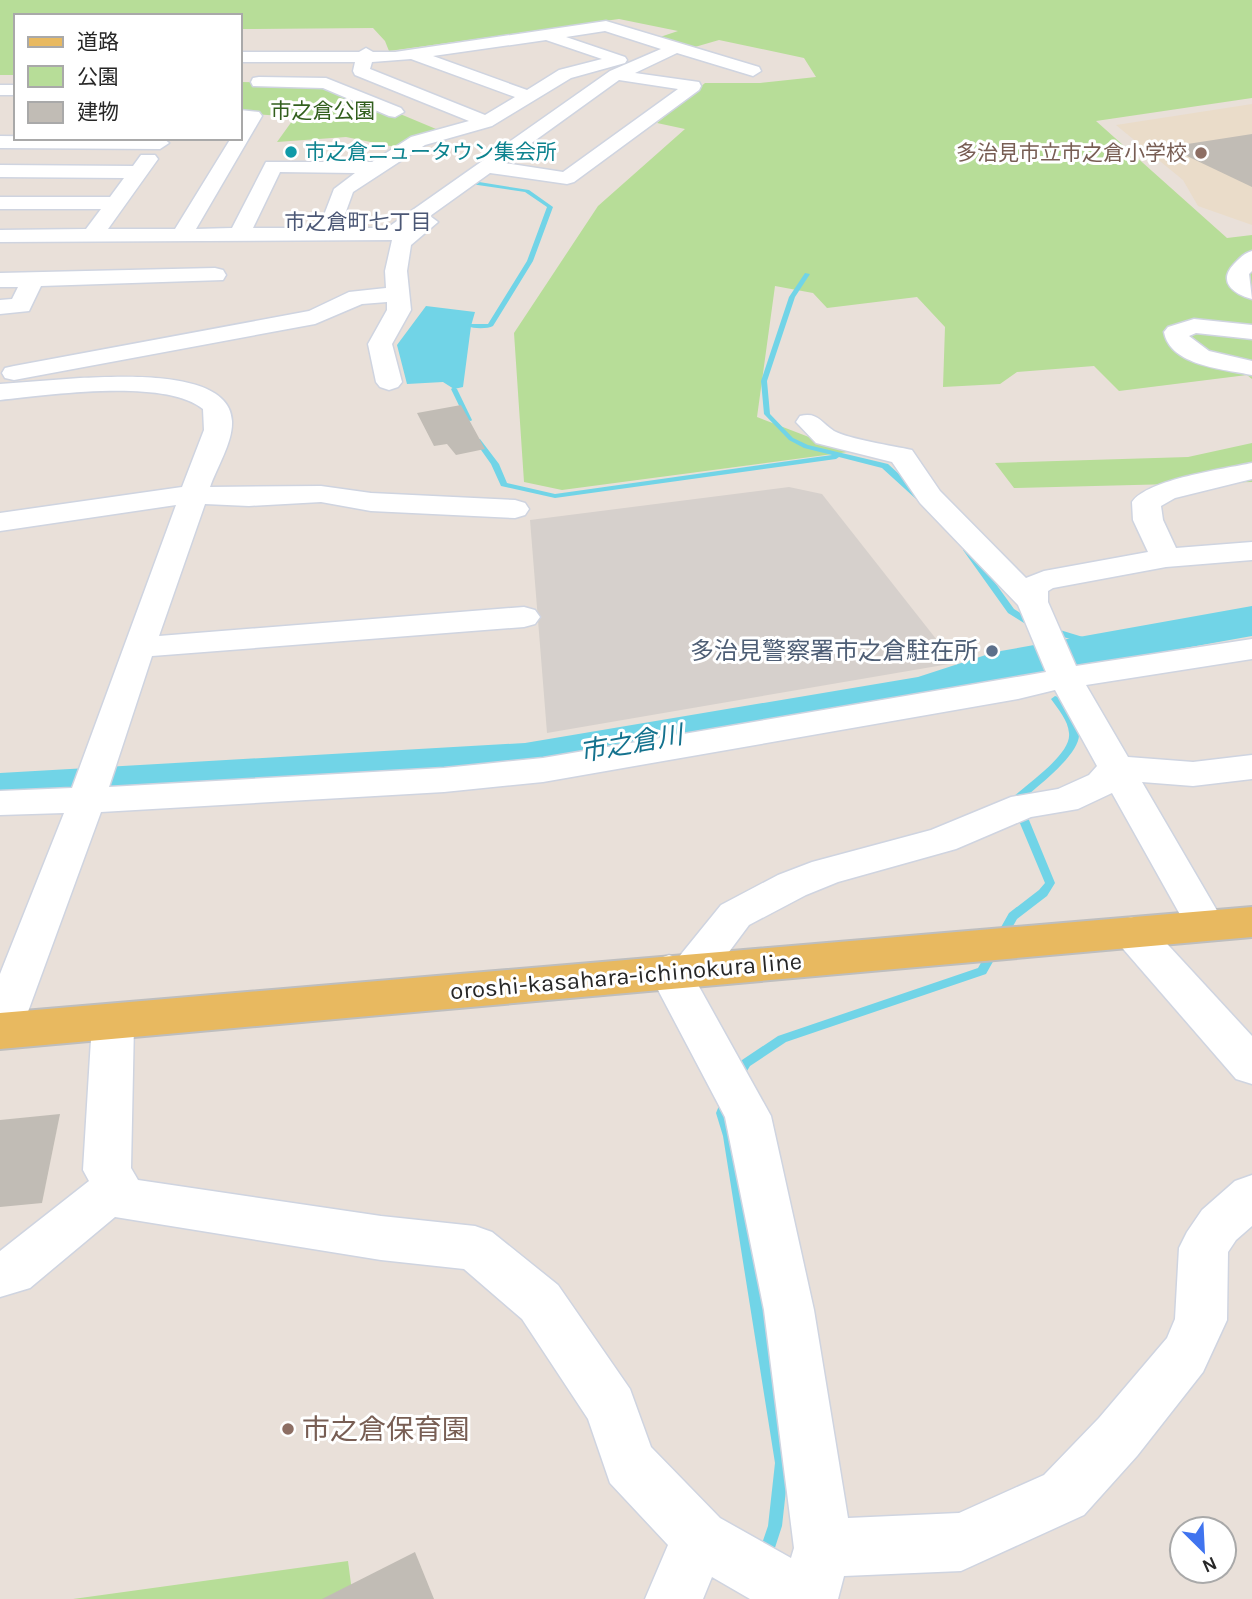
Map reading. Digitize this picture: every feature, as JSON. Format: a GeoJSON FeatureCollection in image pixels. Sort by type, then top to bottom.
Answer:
{"type":"FeatureCollection","features":[{"type":"Feature","properties":{"kind":"main road","name":"oroshi-kasahara-ichinokura line"},"geometry":{"type":"LineString","coordinates":[[0,1030],[113,1023],[681,970],[1252,922]]}},
{"type":"Feature","properties":{"kind":"street"},"geometry":{"type":"LineString","coordinates":[[242,57],[416,55],[606,26],[753,71]]}},
{"type":"Feature","properties":{"kind":"street"},"geometry":{"type":"LineString","coordinates":[[369,35],[374,41],[363,57],[361,71],[486,122]]}},
{"type":"Feature","properties":{"kind":"street"},"geometry":{"type":"LineString","coordinates":[[327,235],[344,189],[418,141],[486,122],[565,74],[619,60],[547,36]]}},
{"type":"Feature","properties":{"kind":"street"},"geometry":{"type":"LineString","coordinates":[[483,45],[518,57]]}},
{"type":"Feature","properties":{"kind":"street"},"geometry":{"type":"LineString","coordinates":[[0,236],[392,234],[617,75],[676,48]]}},
{"type":"Feature","properties":{"kind":"street"},"geometry":{"type":"LineString","coordinates":[[416,55],[528,96]]}},
{"type":"Feature","properties":{"kind":"street"},"geometry":{"type":"LineString","coordinates":[[541,65],[565,74]]}},
{"type":"Feature","properties":{"kind":"street"},"geometry":{"type":"LineString","coordinates":[[488,167],[567,178],[692,86],[617,75]]}},
{"type":"Feature","properties":{"kind":"street"},"geometry":{"type":"LineString","coordinates":[[242,82],[326,83],[448,134]]}},
{"type":"Feature","properties":{"kind":"street"},"geometry":{"type":"LineString","coordinates":[[242,115],[253,116],[242,134]]}},
{"type":"Feature","properties":{"kind":"street"},"geometry":{"type":"LineString","coordinates":[[92,236],[162,140]]}},
{"type":"Feature","properties":{"kind":"street"},"geometry":{"type":"LineString","coordinates":[[0,142],[162,140]]}},
{"type":"Feature","properties":{"kind":"street"},"geometry":{"type":"LineString","coordinates":[[182,235],[239,140]]}},
{"type":"Feature","properties":{"kind":"street"},"geometry":{"type":"LineString","coordinates":[[239,236],[273,166],[375,168]]}},
{"type":"Feature","properties":{"kind":"street"},"geometry":{"type":"LineString","coordinates":[[0,172],[139,172]]}},
{"type":"Feature","properties":{"kind":"street"},"geometry":{"type":"LineString","coordinates":[[390,382],[380,344],[399,310],[396,271],[401,243],[464,193],[460,187]]}},
{"type":"Feature","properties":{"kind":"street"},"geometry":{"type":"LineString","coordinates":[[0,203],[116,203]]}},
{"type":"Feature","properties":{"kind":"street"},"geometry":{"type":"LineString","coordinates":[[1252,258],[1238,273],[1237,284],[1252,292]]}},
{"type":"Feature","properties":{"kind":"street"},"geometry":{"type":"LineString","coordinates":[[0,280],[215,275]]}},
{"type":"Feature","properties":{"kind":"street"},"geometry":{"type":"LineString","coordinates":[[0,307],[22,306],[32,280]]}},
{"type":"Feature","properties":{"kind":"street"},"geometry":{"type":"LineString","coordinates":[[0,379],[19,371],[315,317],[357,297],[398,294]]}},
{"type":"Feature","properties":{"kind":"street"},"geometry":{"type":"LineString","coordinates":[[1252,332],[1194,326],[1176,332],[1178,342],[1201,356],[1252,368]]}},
{"type":"Feature","properties":{"kind":"street"},"geometry":{"type":"LineString","coordinates":[[126,350],[141,366],[138,385]]}},
{"type":"Feature","properties":{"kind":"street"},"geometry":{"type":"LineString","coordinates":[[0,392],[138,385],[192,390],[202,393],[215,406],[220,429],[0,1030]]}},
{"type":"Feature","properties":{"kind":"street"},"geometry":{"type":"LineString","coordinates":[[809,422],[825,437],[902,456],[930,497],[1036,610]]}},
{"type":"Feature","properties":{"kind":"street"},"geometry":{"type":"LineString","coordinates":[[1166,558],[1148,520],[1146,502],[1165,492],[1252,471]]}},
{"type":"Feature","properties":{"kind":"street"},"geometry":{"type":"LineString","coordinates":[[0,522],[155,498],[194,495],[248,497],[320,494],[371,502],[514,509]]}},
{"type":"Feature","properties":{"kind":"street"},"geometry":{"type":"LineString","coordinates":[[1206,926],[1065,678],[1036,610],[1033,587],[1044,580],[1166,558],[1252,551]]}},
{"type":"Feature","properties":{"kind":"street"},"geometry":{"type":"LineString","coordinates":[[139,648],[524,617]]}},
{"type":"Feature","properties":{"kind":"street"},"geometry":{"type":"LineString","coordinates":[[0,803],[92,781],[444,780],[543,770],[1018,689],[1065,678],[1252,649]]}},
{"type":"Feature","properties":{"kind":"street"},"geometry":{"type":"LineString","coordinates":[[1116,768],[1193,774],[1252,767]]}},
{"type":"Feature","properties":{"kind":"street"},"geometry":{"type":"LineString","coordinates":[[813,1582],[811,1451],[789,1310],[748,1116],[719,1065],[681,970],[735,915],[792,886],[826,872],[943,840],[1015,809],[1065,800],[1102,783],[1116,768]]}},
{"type":"Feature","properties":{"kind":"street"},"geometry":{"type":"LineString","coordinates":[[1132,932],[1252,1066]]}},
{"type":"Feature","properties":{"kind":"street"},"geometry":{"type":"LineString","coordinates":[[113,1023],[107,1170],[123,1199],[381,1238],[475,1248],[540,1302],[611,1407],[629,1464],[701,1538],[813,1582],[961,1542],[1063,1494],[1118,1437],[1185,1355],[1201,1320],[1204,1248],[1219,1225],[1252,1196]]}},
{"type":"Feature","properties":{"kind":"street"},"geometry":{"type":"LineString","coordinates":[[0,1274],[12,1272],[117,1187]]}},
{"type":"Feature","properties":{"kind":"street"},"geometry":{"type":"LineString","coordinates":[[674,1599],[701,1538]]}},
{"type":"Feature","properties":{"kind":"shaded area","name":"多治見市立市之倉小学校"},"geometry":{"type":"Polygon","coordinates":[[[1252,104],[1252,225],[1198,206],[1183,180],[1116,125],[1252,104]]]}},
{"type":"Feature","properties":{"kind":"shaded area"},"geometry":{"type":"Polygon","coordinates":[[[789,487],[822,494],[955,663],[547,733],[530,520],[789,487]]]}},
{"type":"Feature","properties":{"kind":"green space"},"geometry":{"type":"Polygon","coordinates":[[[0,0],[1252,0],[1252,98],[1096,121],[1227,238],[1252,235],[1252,379],[1247,375],[1119,391],[1094,366],[1017,372],[1000,384],[943,387],[945,327],[917,297],[827,308],[813,293],[775,286],[757,417],[848,452],[562,490],[524,482],[514,333],[598,206],[685,129],[657,123],[705,83],[760,83],[816,77],[804,58],[719,40],[688,49],[657,38],[678,31],[619,19],[389,51],[385,41],[373,28],[242,29],[242,14],[14,14],[14,75],[0,75],[0,0]]]}},
{"type":"Feature","properties":{"kind":"green space","name":"市之倉公園"},"geometry":{"type":"Polygon","coordinates":[[[242,82],[326,83],[448,134],[405,149],[346,137],[277,142],[295,117],[242,113],[242,82]]]}},
{"type":"Feature","properties":{"kind":"green space"},"geometry":{"type":"Polygon","coordinates":[[[1252,443],[1252,482],[1014,488],[995,463],[1188,457],[1252,443]]]}},
{"type":"Feature","properties":{"kind":"green space"},"geometry":{"type":"Polygon","coordinates":[[[348,1561],[353,1599],[73,1599],[348,1561]]]}},
{"type":"Feature","properties":{"kind":"water"},"geometry":{"type":"Polygon","coordinates":[[[426,306],[475,312],[463,387],[454,389],[443,382],[407,384],[397,345],[426,306]]]}},
{"type":"Feature","properties":{"kind":"building"},"geometry":{"type":"Polygon","coordinates":[[[1252,134],[1252,187],[1168,147],[1252,134]]]}},
{"type":"Feature","properties":{"kind":"building"},"geometry":{"type":"Polygon","coordinates":[[[461,405],[485,449],[456,455],[447,444],[434,446],[417,413],[461,405]]]}},
{"type":"Feature","properties":{"kind":"building"},"geometry":{"type":"Polygon","coordinates":[[[60,1114],[42,1203],[0,1207],[0,1120],[60,1114]]]}},
{"type":"Feature","properties":{"kind":"building"},"geometry":{"type":"Polygon","coordinates":[[[415,1552],[434,1599],[322,1599],[415,1552]]]}},
{"type":"Feature","properties":{"kind":"waterway"},"geometry":{"type":"LineString","coordinates":[[471,326],[490,326],[530,261],[550,207],[527,191],[473,183]]}},
{"type":"Feature","properties":{"kind":"waterway"},"geometry":{"type":"LineString","coordinates":[[807,274],[792,297],[764,381],[767,414],[791,439],[806,447],[885,466],[919,497]]}},
{"type":"Feature","properties":{"kind":"waterway"},"geometry":{"type":"LineString","coordinates":[[454,389],[469,420]]}},
{"type":"Feature","properties":{"kind":"waterway"},"geometry":{"type":"LineString","coordinates":[[478,440],[495,464],[504,484],[555,496],[836,457]]}},
{"type":"Feature","properties":{"kind":"waterway"},"geometry":{"type":"LineString","coordinates":[[967,550],[1011,611],[1035,626]]}},
{"type":"Feature","properties":{"kind":"waterway","name":"市之倉川"},"geometry":{"type":"LineString","coordinates":[[0,792],[150,781],[525,761],[926,691],[995,667],[1252,621]]}},
{"type":"Feature","properties":{"kind":"waterway"},"geometry":{"type":"LineString","coordinates":[[1050,630],[1103,646]]}},
{"type":"Feature","properties":{"kind":"waterway"},"geometry":{"type":"LineString","coordinates":[[1030,662],[1035,668]]}},
{"type":"Feature","properties":{"kind":"waterway"},"geometry":{"type":"LineString","coordinates":[[738,1076],[746,1063],[782,1039],[982,971],[1013,916],[1043,893],[1050,883],[1024,820],[1012,803],[1057,763],[1074,739],[1068,718],[1055,699]]}},
{"type":"Feature","properties":{"kind":"waterway"},"geometry":{"type":"LineString","coordinates":[[727,1099],[722,1113],[729,1136],[782,1463],[775,1526],[766,1555]]}},
{"type":"Feature","properties":{"kind":"place","name":"市之倉ニュータウン集会所"},"geometry":{"type":"Point","coordinates":[291,152]}},
{"type":"Feature","properties":{"kind":"place","name":"多治見市立市之倉小学校"},"geometry":{"type":"Point","coordinates":[1201,153]}},
{"type":"Feature","properties":{"kind":"place","name":"多治見警察署市之倉駐在所"},"geometry":{"type":"Point","coordinates":[992,651]}},
{"type":"Feature","properties":{"kind":"place","name":"市之倉保育園"},"geometry":{"type":"Point","coordinates":[288,1429]}},
{"type":"Feature","properties":{"kind":"district","name":"市之倉町七丁目"},"geometry":{"type":"Point","coordinates":[358,222]}}]}
